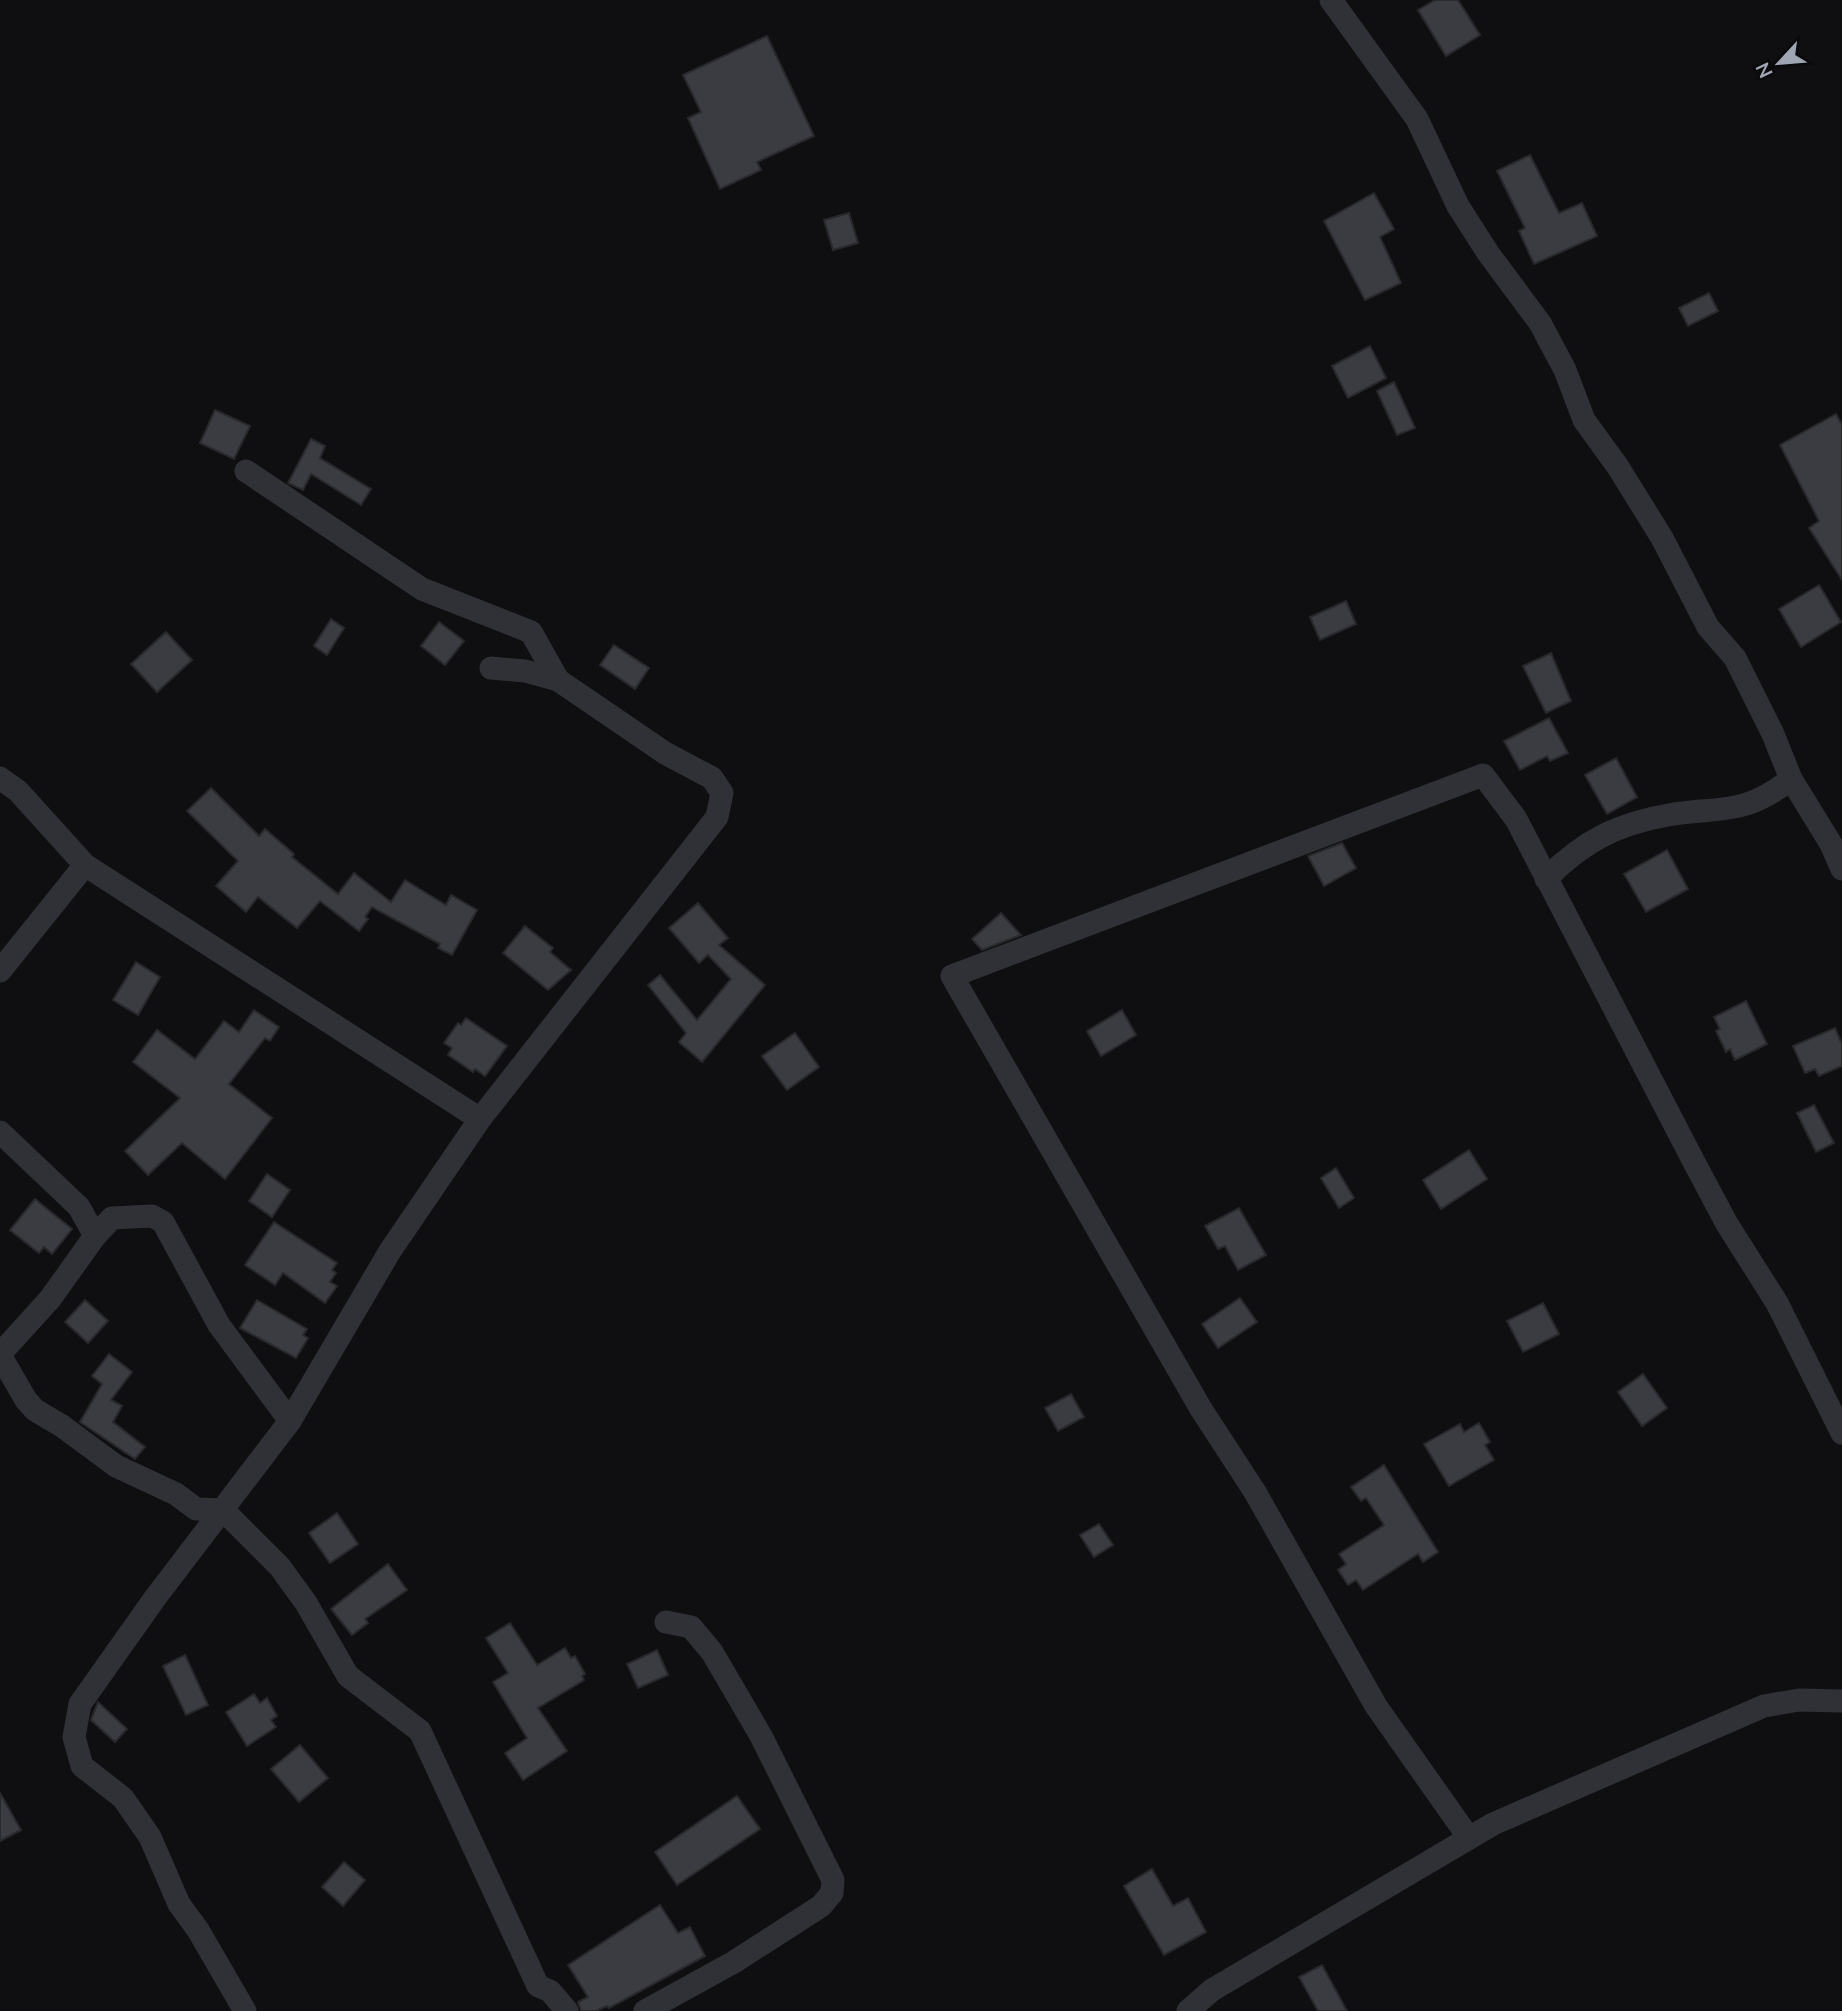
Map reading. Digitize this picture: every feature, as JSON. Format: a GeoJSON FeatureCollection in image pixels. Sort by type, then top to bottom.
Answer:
{"type":"FeatureCollection","features":[{"type":"Feature","properties":{"kind":"street"},"geometry":{"type":"LineString","coordinates":[[1331,0],[1417,119],[1458,206],[1488,253],[1540,323],[1564,370],[1584,420],[1618,467],[1662,538],[1707,627],[1735,658],[1773,734],[1791,779],[1831,844],[1842,870]]}},
{"type":"Feature","properties":{"kind":"street"},"geometry":{"type":"LineString","coordinates":[[246,471],[422,589],[531,632],[558,680]]}},
{"type":"Feature","properties":{"kind":"street"},"geometry":{"type":"LineString","coordinates":[[245,2011],[198,1930],[179,1904],[150,1837],[123,1797],[82,1766],[74,1737],[80,1704],[155,1598],[290,1421],[390,1251],[480,1119],[717,817],[722,793],[712,778],[665,753],[558,680],[525,671],[491,668]]}},
{"type":"Feature","properties":{"kind":"street"},"geometry":{"type":"LineString","coordinates":[[1469,1838],[1376,1706],[1255,1492],[1201,1409],[952,976],[1483,775],[1516,819],[1721,1212],[1777,1303],[1842,1433]]}},
{"type":"Feature","properties":{"kind":"street"},"geometry":{"type":"LineString","coordinates":[[0,778],[18,791],[85,865],[480,1119]]}},
{"type":"Feature","properties":{"kind":"street"},"geometry":{"type":"LineString","coordinates":[[1546,880],[1566,858],[1597,836],[1673,814],[1728,811],[1774,792],[1791,779]]}},
{"type":"Feature","properties":{"kind":"street"},"geometry":{"type":"LineString","coordinates":[[0,971],[85,865]]}},
{"type":"Feature","properties":{"kind":"street"},"geometry":{"type":"LineString","coordinates":[[0,1132],[79,1207],[95,1236]]}},
{"type":"Feature","properties":{"kind":"street"},"geometry":{"type":"LineString","coordinates":[[290,1421],[219,1325],[163,1222],[152,1216],[112,1218],[95,1236],[51,1300],[0,1354],[26,1400],[35,1410],[62,1426],[116,1466],[176,1494],[196,1509],[223,1510],[280,1567],[306,1602],[348,1676],[420,1731],[538,1986],[550,1991],[567,2011]]}},
{"type":"Feature","properties":{"kind":"street"},"geometry":{"type":"LineString","coordinates":[[645,2011],[734,1962],[821,1906],[832,1893],[833,1880],[761,1736],[712,1652],[691,1627],[666,1622]]}},
{"type":"Feature","properties":{"kind":"street"},"geometry":{"type":"LineString","coordinates":[[1188,2011],[1212,1990],[1493,1824],[1764,1706],[1799,1700],[1842,1701]]}},
{"type":"Feature","properties":{"kind":"building"},"geometry":{"type":"Polygon","coordinates":[[[1435,0],[1458,0],[1480,35],[1446,56],[1418,10],[1435,0]]]}},
{"type":"Feature","properties":{"kind":"building"},"geometry":{"type":"Polygon","coordinates":[[[767,36],[814,136],[757,162],[761,170],[720,189],[688,118],[701,112],[683,75],[767,36]]]}},
{"type":"Feature","properties":{"kind":"building"},"geometry":{"type":"Polygon","coordinates":[[[1530,155],[1559,213],[1582,203],[1597,236],[1534,264],[1519,231],[1525,228],[1497,171],[1530,155]]]}},
{"type":"Feature","properties":{"kind":"building"},"geometry":{"type":"Polygon","coordinates":[[[1374,193],[1394,229],[1380,237],[1401,283],[1365,300],[1324,221],[1374,193]]]}},
{"type":"Feature","properties":{"kind":"building"},"geometry":{"type":"Polygon","coordinates":[[[849,213],[858,243],[833,250],[824,220],[849,213]]]}},
{"type":"Feature","properties":{"kind":"building"},"geometry":{"type":"Polygon","coordinates":[[[1709,293],[1718,311],[1688,326],[1679,308],[1709,293]]]}},
{"type":"Feature","properties":{"kind":"building"},"geometry":{"type":"Polygon","coordinates":[[[1370,346],[1386,378],[1348,398],[1332,366],[1370,346]]]}},
{"type":"Feature","properties":{"kind":"building"},"geometry":{"type":"Polygon","coordinates":[[[1394,382],[1415,428],[1397,435],[1377,391],[1394,382]]]}},
{"type":"Feature","properties":{"kind":"building"},"geometry":{"type":"Polygon","coordinates":[[[215,410],[250,426],[234,459],[200,443],[215,410]]]}},
{"type":"Feature","properties":{"kind":"building"},"geometry":{"type":"Polygon","coordinates":[[[1836,414],[1842,425],[1842,580],[1809,528],[1819,521],[1780,445],[1836,414]]]}},
{"type":"Feature","properties":{"kind":"building"},"geometry":{"type":"Polygon","coordinates":[[[311,439],[325,446],[320,458],[371,489],[361,505],[311,474],[303,490],[288,483],[311,439]]]}},
{"type":"Feature","properties":{"kind":"building"},"geometry":{"type":"Polygon","coordinates":[[[1819,585],[1841,622],[1801,647],[1779,609],[1819,585]]]}},
{"type":"Feature","properties":{"kind":"building"},"geometry":{"type":"Polygon","coordinates":[[[1346,601],[1356,624],[1320,640],[1310,617],[1346,601]]]}},
{"type":"Feature","properties":{"kind":"building"},"geometry":{"type":"Polygon","coordinates":[[[331,619],[344,628],[327,655],[314,646],[331,619]]]}},
{"type":"Feature","properties":{"kind":"building"},"geometry":{"type":"Polygon","coordinates":[[[439,622],[464,641],[445,665],[421,646],[439,622]]]}},
{"type":"Feature","properties":{"kind":"building"},"geometry":{"type":"Polygon","coordinates":[[[166,632],[192,660],[157,692],[131,664],[166,632]]]}},
{"type":"Feature","properties":{"kind":"building"},"geometry":{"type":"Polygon","coordinates":[[[614,645],[649,668],[635,689],[600,665],[614,645]]]}},
{"type":"Feature","properties":{"kind":"building"},"geometry":{"type":"Polygon","coordinates":[[[1551,653],[1571,701],[1546,713],[1523,666],[1551,653]]]}},
{"type":"Feature","properties":{"kind":"building"},"geometry":{"type":"Polygon","coordinates":[[[1549,718],[1568,753],[1550,761],[1547,756],[1520,770],[1504,741],[1549,718]]]}},
{"type":"Feature","properties":{"kind":"building"},"geometry":{"type":"Polygon","coordinates":[[[1616,758],[1637,797],[1607,814],[1585,775],[1616,758]]]}},
{"type":"Feature","properties":{"kind":"building"},"geometry":{"type":"Polygon","coordinates":[[[211,788],[259,836],[265,829],[294,854],[292,857],[338,894],[354,873],[391,902],[405,880],[446,905],[451,895],[477,910],[452,955],[438,948],[440,944],[372,907],[365,917],[368,919],[359,931],[320,901],[297,928],[258,897],[246,912],[216,886],[238,861],[187,811],[211,788]]]}},
{"type":"Feature","properties":{"kind":"building"},"geometry":{"type":"Polygon","coordinates":[[[1342,843],[1356,868],[1324,886],[1308,856],[1342,843]]]}},
{"type":"Feature","properties":{"kind":"building"},"geometry":{"type":"Polygon","coordinates":[[[1667,850],[1688,889],[1646,912],[1624,874],[1667,850]]]}},
{"type":"Feature","properties":{"kind":"building"},"geometry":{"type":"Polygon","coordinates":[[[698,903],[728,938],[719,945],[765,985],[702,1062],[679,1042],[686,1033],[648,985],[660,975],[697,1020],[731,979],[708,955],[699,963],[669,928],[698,903]]]}},
{"type":"Feature","properties":{"kind":"building"},"geometry":{"type":"Polygon","coordinates":[[[1001,913],[1021,935],[982,950],[972,939],[1001,913]]]}},
{"type":"Feature","properties":{"kind":"building"},"geometry":{"type":"Polygon","coordinates":[[[525,926],[553,948],[550,952],[571,970],[548,990],[503,953],[525,926]]]}},
{"type":"Feature","properties":{"kind":"building"},"geometry":{"type":"Polygon","coordinates":[[[136,962],[160,977],[138,1015],[113,1000],[136,962]]]}},
{"type":"Feature","properties":{"kind":"building"},"geometry":{"type":"Polygon","coordinates":[[[1746,1001],[1767,1044],[1735,1060],[1730,1049],[1726,1052],[1716,1031],[1720,1029],[1714,1017],[1746,1001]]]}},
{"type":"Feature","properties":{"kind":"building"},"geometry":{"type":"Polygon","coordinates":[[[254,1010],[279,1027],[270,1041],[265,1038],[229,1084],[272,1118],[225,1179],[182,1143],[148,1175],[125,1151],[180,1098],[133,1062],[157,1030],[195,1059],[224,1021],[239,1032],[254,1010]]]}},
{"type":"Feature","properties":{"kind":"building"},"geometry":{"type":"Polygon","coordinates":[[[1122,1010],[1136,1035],[1101,1056],[1087,1031],[1122,1010]]]}},
{"type":"Feature","properties":{"kind":"building"},"geometry":{"type":"Polygon","coordinates":[[[466,1018],[507,1046],[485,1076],[475,1069],[473,1072],[448,1055],[452,1048],[444,1043],[458,1023],[461,1025],[466,1018]]]}},
{"type":"Feature","properties":{"kind":"building"},"geometry":{"type":"Polygon","coordinates":[[[1835,1028],[1842,1044],[1842,1066],[1819,1076],[1815,1069],[1805,1073],[1793,1046],[1835,1028]]]}},
{"type":"Feature","properties":{"kind":"building"},"geometry":{"type":"Polygon","coordinates":[[[795,1033],[819,1067],[787,1090],[762,1056],[795,1033]]]}},
{"type":"Feature","properties":{"kind":"building"},"geometry":{"type":"Polygon","coordinates":[[[1814,1105],[1834,1143],[1816,1152],[1797,1113],[1814,1105]]]}},
{"type":"Feature","properties":{"kind":"building"},"geometry":{"type":"Polygon","coordinates":[[[1469,1150],[1487,1179],[1441,1209],[1423,1180],[1469,1150]]]}},
{"type":"Feature","properties":{"kind":"building"},"geometry":{"type":"Polygon","coordinates":[[[1336,1168],[1354,1198],[1339,1208],[1321,1178],[1336,1168]]]}},
{"type":"Feature","properties":{"kind":"building"},"geometry":{"type":"Polygon","coordinates":[[[267,1174],[290,1190],[272,1217],[249,1201],[267,1174]]]}},
{"type":"Feature","properties":{"kind":"building"},"geometry":{"type":"Polygon","coordinates":[[[35,1199],[72,1229],[52,1254],[44,1247],[39,1253],[10,1230],[35,1199]]]}},
{"type":"Feature","properties":{"kind":"building"},"geometry":{"type":"Polygon","coordinates":[[[1239,1208],[1266,1255],[1238,1270],[1225,1246],[1218,1249],[1205,1226],[1239,1208]]]}},
{"type":"Feature","properties":{"kind":"building"},"geometry":{"type":"Polygon","coordinates":[[[274,1222],[337,1263],[332,1270],[336,1273],[330,1282],[337,1286],[325,1303],[283,1273],[275,1285],[245,1265],[274,1222]]]}},
{"type":"Feature","properties":{"kind":"building"},"geometry":{"type":"Polygon","coordinates":[[[1240,1298],[1257,1322],[1218,1348],[1202,1324],[1240,1298]]]}},
{"type":"Feature","properties":{"kind":"building"},"geometry":{"type":"Polygon","coordinates":[[[85,1300],[108,1321],[88,1343],[65,1322],[85,1300]]]}},
{"type":"Feature","properties":{"kind":"building"},"geometry":{"type":"Polygon","coordinates":[[[257,1300],[307,1329],[303,1335],[308,1338],[296,1358],[240,1328],[257,1300]]]}},
{"type":"Feature","properties":{"kind":"building"},"geometry":{"type":"Polygon","coordinates":[[[1543,1303],[1559,1334],[1523,1352],[1507,1321],[1543,1303]]]}},
{"type":"Feature","properties":{"kind":"building"},"geometry":{"type":"Polygon","coordinates":[[[109,1354],[132,1372],[111,1400],[122,1406],[113,1422],[145,1447],[135,1459],[80,1422],[102,1384],[92,1376],[109,1354]]]}},
{"type":"Feature","properties":{"kind":"building"},"geometry":{"type":"Polygon","coordinates":[[[1643,1374],[1667,1408],[1642,1426],[1618,1392],[1643,1374]]]}},
{"type":"Feature","properties":{"kind":"building"},"geometry":{"type":"Polygon","coordinates":[[[1071,1394],[1084,1417],[1058,1431],[1045,1408],[1071,1394]]]}},
{"type":"Feature","properties":{"kind":"building"},"geometry":{"type":"Polygon","coordinates":[[[1479,1423],[1490,1442],[1485,1445],[1494,1460],[1449,1486],[1424,1444],[1460,1424],[1464,1432],[1479,1423]]]}},
{"type":"Feature","properties":{"kind":"building"},"geometry":{"type":"Polygon","coordinates":[[[1384,1465],[1438,1552],[1423,1562],[1418,1554],[1363,1590],[1356,1580],[1348,1585],[1338,1570],[1346,1564],[1339,1554],[1384,1525],[1366,1498],[1361,1501],[1351,1487],[1384,1465]]]}},
{"type":"Feature","properties":{"kind":"building"},"geometry":{"type":"Polygon","coordinates":[[[337,1513],[358,1544],[330,1563],[309,1533],[337,1513]]]}},
{"type":"Feature","properties":{"kind":"building"},"geometry":{"type":"Polygon","coordinates":[[[1099,1524],[1113,1545],[1094,1557],[1080,1535],[1099,1524]]]}},
{"type":"Feature","properties":{"kind":"building"},"geometry":{"type":"Polygon","coordinates":[[[388,1564],[407,1590],[365,1619],[368,1623],[352,1635],[331,1609],[388,1564]]]}},
{"type":"Feature","properties":{"kind":"building"},"geometry":{"type":"Polygon","coordinates":[[[510,1623],[537,1665],[565,1648],[571,1658],[575,1656],[585,1674],[582,1676],[584,1680],[538,1708],[567,1751],[523,1780],[505,1753],[527,1738],[493,1682],[508,1673],[486,1638],[510,1623]]]}},
{"type":"Feature","properties":{"kind":"building"},"geometry":{"type":"Polygon","coordinates":[[[657,1650],[668,1675],[638,1688],[627,1664],[657,1650]]]}},
{"type":"Feature","properties":{"kind":"building"},"geometry":{"type":"Polygon","coordinates":[[[185,1655],[208,1705],[186,1715],[163,1666],[185,1655]]]}},
{"type":"Feature","properties":{"kind":"building"},"geometry":{"type":"Polygon","coordinates":[[[254,1694],[260,1703],[267,1698],[277,1716],[271,1720],[276,1727],[247,1746],[226,1712],[254,1694]]]}},
{"type":"Feature","properties":{"kind":"building"},"geometry":{"type":"Polygon","coordinates":[[[98,1702],[127,1729],[115,1742],[91,1720],[98,1702]]]}},
{"type":"Feature","properties":{"kind":"building"},"geometry":{"type":"Polygon","coordinates":[[[300,1745],[328,1778],[299,1802],[271,1769],[300,1745]]]}},
{"type":"Feature","properties":{"kind":"building"},"geometry":{"type":"Polygon","coordinates":[[[0,1793],[21,1830],[0,1841],[0,1793]]]}},
{"type":"Feature","properties":{"kind":"building"},"geometry":{"type":"Polygon","coordinates":[[[737,1796],[760,1829],[677,1885],[655,1852],[737,1796]]]}},
{"type":"Feature","properties":{"kind":"building"},"geometry":{"type":"Polygon","coordinates":[[[344,1862],[365,1880],[343,1906],[322,1887],[344,1862]]]}},
{"type":"Feature","properties":{"kind":"building"},"geometry":{"type":"Polygon","coordinates":[[[1152,1869],[1173,1906],[1188,1898],[1206,1932],[1164,1955],[1124,1886],[1152,1869]]]}},
{"type":"Feature","properties":{"kind":"building"},"geometry":{"type":"Polygon","coordinates":[[[660,1905],[678,1933],[690,1927],[705,1956],[609,2008],[607,2006],[596,2011],[581,2011],[578,2002],[588,1997],[568,1965],[660,1905]]]}},
{"type":"Feature","properties":{"kind":"building"},"geometry":{"type":"Polygon","coordinates":[[[1322,1965],[1347,2011],[1318,2011],[1299,1977],[1322,1965]]]}}]}
